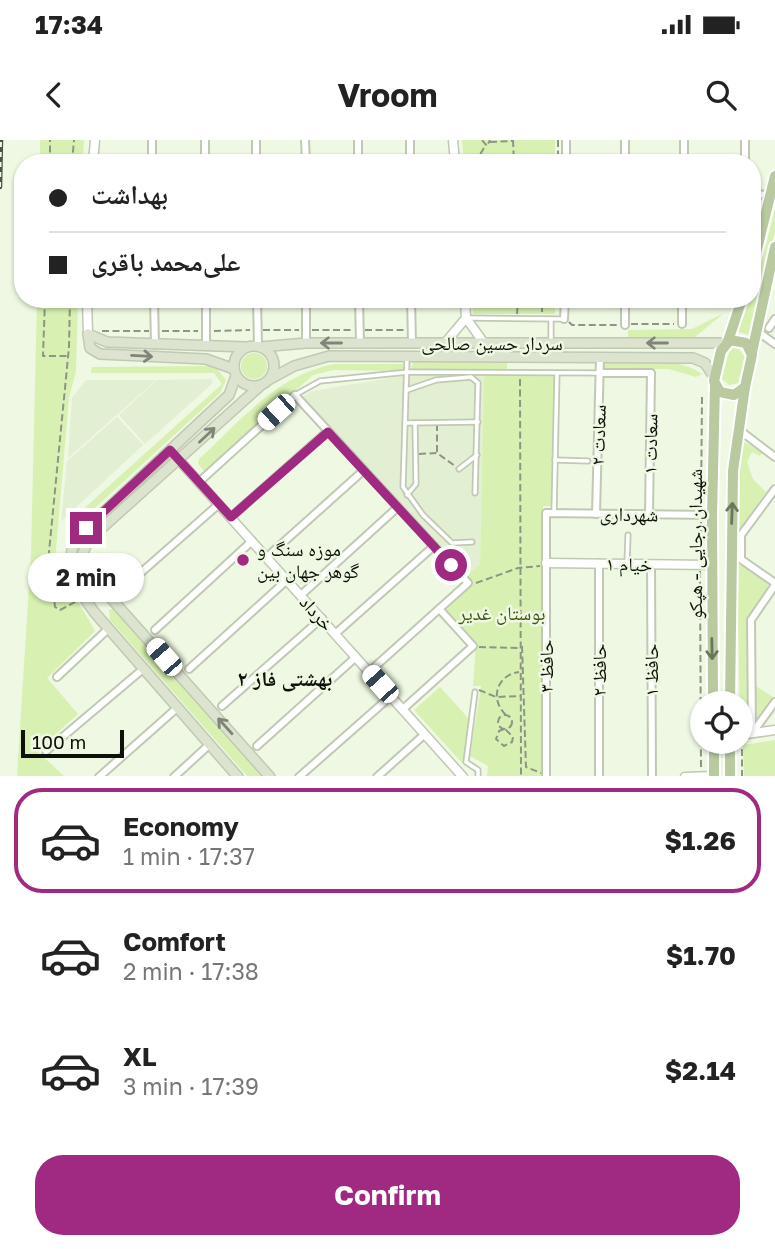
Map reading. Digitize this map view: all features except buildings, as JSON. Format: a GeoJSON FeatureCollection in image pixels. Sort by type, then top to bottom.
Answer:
{"type":"FeatureCollection","features":[{"type":"Feature","properties":{"kind":"main road"},"geometry":{"type":"LineString","coordinates":[[761,234],[775,176]]}},
{"type":"Feature","properties":{"kind":"main road","name":"شهیدان رجایی - هپکو"},"geometry":{"type":"LineString","coordinates":[[731,691],[736,558],[733,471],[745,387],[775,247]]}},
{"type":"Feature","properties":{"kind":"main road","name":"شهیدان رجایی - هپکو"},"geometry":{"type":"LineString","coordinates":[[712,691],[706,515],[715,381],[739,308]]}},
{"type":"Feature","properties":{"kind":"main road"},"geometry":{"type":"LineString","coordinates":[[88,332],[102,341],[206,347],[259,346],[274,360],[270,379],[84,547],[82,559],[85,569],[270,776]]}},
{"type":"Feature","properties":{"kind":"main road"},"geometry":{"type":"LineString","coordinates":[[88,332],[90,348],[100,354],[206,359],[235,373],[245,385],[259,387]]}},
{"type":"Feature","properties":{"kind":"main road"},"geometry":{"type":"LineString","coordinates":[[726,342],[737,339],[746,343],[752,355]]}},
{"type":"Feature","properties":{"kind":"main road","name":"سردار حسین صالحی"},"geometry":{"type":"LineString","coordinates":[[259,346],[306,343],[726,342]]}},
{"type":"Feature","properties":{"kind":"main road"},"geometry":{"type":"LineString","coordinates":[[687,343],[691,350],[685,358],[701,360],[720,392],[730,395],[739,393],[745,387]]}},
{"type":"Feature","properties":{"kind":"main road"},"geometry":{"type":"LineString","coordinates":[[239,776],[94,613],[71,572],[69,558],[76,538],[229,395],[238,354],[246,347]]}},
{"type":"Feature","properties":{"kind":"main road","name":"سردار حسین صالحی"},"geometry":{"type":"LineString","coordinates":[[270,379],[294,366],[329,356],[685,358]]}},
{"type":"Feature","properties":{"kind":"main road"},"geometry":{"type":"LineString","coordinates":[[84,597],[95,594],[100,585]]}},
{"type":"Feature","properties":{"kind":"main road"},"geometry":{"type":"LineString","coordinates":[[94,613],[102,601],[112,599]]}},
{"type":"Feature","properties":{"kind":"main road"},"geometry":{"type":"LineString","coordinates":[[713,754],[714,776]]}},
{"type":"Feature","properties":{"kind":"main road"},"geometry":{"type":"LineString","coordinates":[[730,754],[730,776]]}},
{"type":"Feature","properties":{"kind":"street"},"geometry":{"type":"LineString","coordinates":[[761,194],[771,195]]}},
{"type":"Feature","properties":{"kind":"street"},"geometry":{"type":"LineString","coordinates":[[87,308],[88,332]]}},
{"type":"Feature","properties":{"kind":"street"},"geometry":{"type":"LineString","coordinates":[[154,308],[155,345]]}},
{"type":"Feature","properties":{"kind":"street"},"geometry":{"type":"LineString","coordinates":[[205,308],[206,347]]}},
{"type":"Feature","properties":{"kind":"street"},"geometry":{"type":"LineString","coordinates":[[257,308],[259,346]]}},
{"type":"Feature","properties":{"kind":"street"},"geometry":{"type":"LineString","coordinates":[[306,308],[306,343]]}},
{"type":"Feature","properties":{"kind":"street"},"geometry":{"type":"LineString","coordinates":[[359,308],[360,343]]}},
{"type":"Feature","properties":{"kind":"street"},"geometry":{"type":"LineString","coordinates":[[411,308],[412,343]]}},
{"type":"Feature","properties":{"kind":"street"},"geometry":{"type":"LineString","coordinates":[[465,308],[466,318],[484,343]]}},
{"type":"Feature","properties":{"kind":"street"},"geometry":{"type":"LineString","coordinates":[[565,308],[565,319]]}},
{"type":"Feature","properties":{"kind":"street"},"geometry":{"type":"LineString","coordinates":[[625,308],[625,325]]}},
{"type":"Feature","properties":{"kind":"street"},"geometry":{"type":"LineString","coordinates":[[682,308],[682,324]]}},
{"type":"Feature","properties":{"kind":"street"},"geometry":{"type":"LineString","coordinates":[[445,343],[466,318]]}},
{"type":"Feature","properties":{"kind":"street"},"geometry":{"type":"LineString","coordinates":[[769,328],[775,319]]}},
{"type":"Feature","properties":{"kind":"street"},"geometry":{"type":"LineString","coordinates":[[756,330],[775,344]]}},
{"type":"Feature","properties":{"kind":"street","name":"سعادت ۲"},"geometry":{"type":"LineString","coordinates":[[596,514],[600,357]]}},
{"type":"Feature","properties":{"kind":"street","name":"سعادت ۱"},"geometry":{"type":"LineString","coordinates":[[600,373],[651,373],[649,514]]}},
{"type":"Feature","properties":{"kind":"street"},"geometry":{"type":"LineString","coordinates":[[199,482],[295,395],[468,583],[369,672]]}},
{"type":"Feature","properties":{"kind":"street"},"geometry":{"type":"LineString","coordinates":[[738,429],[772,454],[775,445]]}},
{"type":"Feature","properties":{"kind":"street"},"geometry":{"type":"LineString","coordinates":[[231,517],[328,432]]}},
{"type":"Feature","properties":{"kind":"street","name":"خرداد"},"geometry":{"type":"LineString","coordinates":[[170,450],[403,709],[458,775]]}},
{"type":"Feature","properties":{"kind":"street"},"geometry":{"type":"LineString","coordinates":[[267,558],[364,470]]}},
{"type":"Feature","properties":{"kind":"street"},"geometry":{"type":"LineString","coordinates":[[773,582],[736,558],[741,535],[775,489]]}},
{"type":"Feature","properties":{"kind":"street"},"geometry":{"type":"LineString","coordinates":[[120,591],[219,504]]}},
{"type":"Feature","properties":{"kind":"street"},"geometry":{"type":"LineString","coordinates":[[301,595],[398,507]]}},
{"type":"Feature","properties":{"kind":"street","name":"شهرداری"},"geometry":{"type":"LineString","coordinates":[[550,513],[706,515]]}},
{"type":"Feature","properties":{"kind":"street","name":"حافظ ۳"},"geometry":{"type":"LineString","coordinates":[[546,775],[546,563],[550,513]]}},
{"type":"Feature","properties":{"kind":"street"},"geometry":{"type":"LineString","coordinates":[[155,630],[252,541]]}},
{"type":"Feature","properties":{"kind":"street"},"geometry":{"type":"LineString","coordinates":[[335,634],[434,546]]}},
{"type":"Feature","properties":{"kind":"street","name":"خیام ۱"},"geometry":{"type":"LineString","coordinates":[[546,563],[706,565]]}},
{"type":"Feature","properties":{"kind":"street","name":"حافظ ۲"},"geometry":{"type":"LineString","coordinates":[[599,563],[599,776]]}},
{"type":"Feature","properties":{"kind":"street","name":"حافظ ۱"},"geometry":{"type":"LineString","coordinates":[[651,564],[652,776]]}},
{"type":"Feature","properties":{"kind":"street"},"geometry":{"type":"LineString","coordinates":[[752,691],[751,620],[773,582],[775,572]]}},
{"type":"Feature","properties":{"kind":"street"},"geometry":{"type":"LineString","coordinates":[[189,669],[287,580]]}},
{"type":"Feature","properties":{"kind":"street"},"geometry":{"type":"LineString","coordinates":[[403,709],[472,646],[442,612]]}},
{"type":"Feature","properties":{"kind":"street"},"geometry":{"type":"LineString","coordinates":[[222,706],[322,618]]}},
{"type":"Feature","properties":{"kind":"street"},"geometry":{"type":"LineString","coordinates":[[57,677],[107,629]]}},
{"type":"Feature","properties":{"kind":"street"},"geometry":{"type":"LineString","coordinates":[[257,746],[356,657]]}},
{"type":"Feature","properties":{"kind":"street"},"geometry":{"type":"LineString","coordinates":[[46,751],[143,669]]}},
{"type":"Feature","properties":{"kind":"street"},"geometry":{"type":"LineString","coordinates":[[299,776],[391,696]]}},
{"type":"Feature","properties":{"kind":"street"},"geometry":{"type":"LineString","coordinates":[[753,732],[775,702]]}},
{"type":"Feature","properties":{"kind":"street"},"geometry":{"type":"LineString","coordinates":[[99,776],[177,708]]}},
{"type":"Feature","properties":{"kind":"street"},"geometry":{"type":"LineString","coordinates":[[753,733],[775,730]]}},
{"type":"Feature","properties":{"kind":"street"},"geometry":{"type":"LineString","coordinates":[[377,776],[425,734]]}},
{"type":"Feature","properties":{"kind":"street"},"geometry":{"type":"LineString","coordinates":[[174,776],[210,744]]}},
{"type":"Feature","properties":{"kind":"street"},"geometry":{"type":"LineString","coordinates":[[685,776],[714,776]]}},
{"type":"Feature","properties":{"kind":"lane"},"geometry":{"type":"LineString","coordinates":[[466,318],[565,319]]}},
{"type":"Feature","properties":{"kind":"lane"},"geometry":{"type":"LineString","coordinates":[[551,319],[551,343]]}},
{"type":"Feature","properties":{"kind":"lane"},"geometry":{"type":"LineString","coordinates":[[407,356],[402,487],[452,543],[472,542]]}},
{"type":"Feature","properties":{"kind":"lane"},"geometry":{"type":"LineString","coordinates":[[295,395],[320,381],[408,372],[600,373]]}},
{"type":"Feature","properties":{"kind":"lane"},"geometry":{"type":"LineString","coordinates":[[550,513],[555,460],[557,373]]}},
{"type":"Feature","properties":{"kind":"lane"},"geometry":{"type":"LineString","coordinates":[[407,390],[436,380],[471,377],[478,383],[475,493]]}},
{"type":"Feature","properties":{"kind":"lane"},"geometry":{"type":"LineString","coordinates":[[405,423],[478,422]]}},
{"type":"Feature","properties":{"kind":"lane"},"geometry":{"type":"LineString","coordinates":[[407,495],[416,484],[415,423]]}},
{"type":"Feature","properties":{"kind":"lane"},"geometry":{"type":"LineString","coordinates":[[459,469],[477,455]]}},
{"type":"Feature","properties":{"kind":"lane"},"geometry":{"type":"LineString","coordinates":[[555,460],[588,461]]}},
{"type":"Feature","properties":{"kind":"lane"},"geometry":{"type":"LineString","coordinates":[[627,564],[628,535]]}},
{"type":"Feature","properties":{"kind":"lane"},"geometry":{"type":"LineString","coordinates":[[475,692],[466,762],[478,771],[478,776]]}},
{"type":"Feature","properties":{"kind":"path"},"geometry":{"type":"LineString","coordinates":[[482,140],[485,146]]}},
{"type":"Feature","properties":{"kind":"path"},"geometry":{"type":"LineString","coordinates":[[480,154],[490,141],[513,140]]}},
{"type":"Feature","properties":{"kind":"path"},"geometry":{"type":"LineString","coordinates":[[45,308],[43,356],[68,356]]}},
{"type":"Feature","properties":{"kind":"path"},"geometry":{"type":"LineString","coordinates":[[70,308],[68,356],[49,552],[50,579],[55,607],[60,610],[84,597]]}},
{"type":"Feature","properties":{"kind":"path"},"geometry":{"type":"LineString","coordinates":[[517,319],[518,308]]}},
{"type":"Feature","properties":{"kind":"path"},"geometry":{"type":"LineString","coordinates":[[541,319],[542,308]]}},
{"type":"Feature","properties":{"kind":"path"},"geometry":{"type":"LineString","coordinates":[[69,331],[411,330]]}},
{"type":"Feature","properties":{"kind":"path"},"geometry":{"type":"LineString","coordinates":[[519,373],[518,568],[526,766],[536,773],[546,775]]}},
{"type":"Feature","properties":{"kind":"path"},"geometry":{"type":"LineString","coordinates":[[701,776],[706,565],[702,395]]}},
{"type":"Feature","properties":{"kind":"path"},"geometry":{"type":"LineString","coordinates":[[437,423],[437,453]]}},
{"type":"Feature","properties":{"kind":"path"},"geometry":{"type":"LineString","coordinates":[[416,454],[437,453],[459,469]]}},
{"type":"Feature","properties":{"kind":"path"},"geometry":{"type":"LineString","coordinates":[[468,583],[518,568],[536,568],[546,563]]}},
{"type":"Feature","properties":{"kind":"path"},"geometry":{"type":"LineString","coordinates":[[472,646],[520,647]]}},
{"type":"Feature","properties":{"kind":"path"},"geometry":{"type":"LineString","coordinates":[[520,647],[521,776]]}},
{"type":"Feature","properties":{"kind":"path"},"geometry":{"type":"LineString","coordinates":[[496,697],[503,679],[520,672]]}},
{"type":"Feature","properties":{"kind":"path"},"geometry":{"type":"LineString","coordinates":[[475,692],[480,689],[496,697],[521,696]]}},
{"type":"Feature","properties":{"kind":"path"},"geometry":{"type":"LineString","coordinates":[[496,697],[512,723],[497,733],[499,744],[507,746],[513,737]]}},
{"type":"Feature","properties":{"kind":"path"},"geometry":{"type":"LineString","coordinates":[[506,715],[498,721],[513,737],[522,738]]}},
{"type":"Feature","properties":{"kind":"path"},"geometry":{"type":"LineString","coordinates":[[742,754],[743,776]]}},
{"type":"Feature","properties":{"kind":"path"},"geometry":{"type":"LineString","coordinates":[[533,776],[536,773]]}},
{"type":"Feature","properties":{"kind":"shaded area"},"geometry":{"type":"Polygon","coordinates":[[[408,375],[484,375],[480,564],[467,576],[303,397],[312,391],[408,375]]]}},
{"type":"Feature","properties":{"kind":"shaded area"},"geometry":{"type":"Polygon","coordinates":[[[211,379],[213,383],[145,444],[119,415],[157,380],[211,379]]]}},
{"type":"Feature","properties":{"kind":"shaded area"},"geometry":{"type":"Polygon","coordinates":[[[86,380],[156,380],[68,458],[72,398],[86,380]]]}},
{"type":"Feature","properties":{"kind":"shaded area"},"geometry":{"type":"Polygon","coordinates":[[[117,417],[143,445],[61,521],[67,461],[117,417]]]}},
{"type":"Feature","properties":{"kind":"green space"},"geometry":{"type":"Polygon","coordinates":[[[40,140],[84,140],[83,154],[40,154],[40,140]]]}},
{"type":"Feature","properties":{"kind":"green space"},"geometry":{"type":"Polygon","coordinates":[[[462,140],[555,140],[555,154],[463,154],[462,140]]]}},
{"type":"Feature","properties":{"kind":"green space"},"geometry":{"type":"Polygon","coordinates":[[[775,209],[775,231],[761,285],[761,264],[775,209]]]}},
{"type":"Feature","properties":{"kind":"green space"},"geometry":{"type":"Polygon","coordinates":[[[37,308],[78,308],[76,371],[69,398],[55,561],[95,631],[47,678],[78,714],[37,751],[64,776],[17,776],[31,554],[37,308]]]}},
{"type":"Feature","properties":{"kind":"green space"},"geometry":{"type":"Polygon","coordinates":[[[473,308],[555,308],[555,314],[473,314],[473,308]]]}},
{"type":"Feature","properties":{"kind":"green space"},"geometry":{"type":"Polygon","coordinates":[[[746,308],[755,308],[748,335],[736,331],[746,308]]]}},
{"type":"Feature","properties":{"kind":"green space"},"geometry":{"type":"Polygon","coordinates":[[[724,313],[695,337],[628,337],[628,330],[692,329],[724,313]]]}},
{"type":"Feature","properties":{"kind":"green space"},"geometry":{"type":"Polygon","coordinates":[[[734,348],[739,349],[745,357],[738,383],[729,385],[722,379],[729,352],[734,348]]]}},
{"type":"Feature","properties":{"kind":"green space"},"geometry":{"type":"Polygon","coordinates":[[[254,353],[263,357],[267,366],[263,375],[254,379],[245,375],[241,366],[245,357],[254,353]]]}},
{"type":"Feature","properties":{"kind":"green space"},"geometry":{"type":"Polygon","coordinates":[[[413,362],[507,362],[507,369],[411,369],[413,362]]]}},
{"type":"Feature","properties":{"kind":"green space"},"geometry":{"type":"Polygon","coordinates":[[[603,362],[667,362],[680,364],[702,374],[696,377],[669,369],[603,370],[603,362]]]}},
{"type":"Feature","properties":{"kind":"green space"},"geometry":{"type":"Polygon","coordinates":[[[335,364],[403,364],[405,371],[334,370],[313,375],[204,471],[198,464],[199,459],[278,388],[314,369],[335,364]]]}},
{"type":"Feature","properties":{"kind":"green space"},"geometry":{"type":"Polygon","coordinates":[[[211,366],[226,380],[220,393],[73,528],[69,522],[222,384],[214,373],[91,373],[92,367],[211,366]]]}},
{"type":"Feature","properties":{"kind":"green space","name":"بوستان غدیر"},"geometry":{"type":"Polygon","coordinates":[[[484,375],[555,375],[552,506],[543,506],[543,776],[487,776],[488,766],[470,756],[481,686],[473,686],[476,644],[445,610],[473,585],[467,576],[480,564],[484,375]]]}},
{"type":"Feature","properties":{"kind":"green space"},"geometry":{"type":"Polygon","coordinates":[[[744,442],[763,452],[760,456],[752,452],[747,462],[753,479],[766,492],[735,536],[740,449],[744,442]]]}},
{"type":"Feature","properties":{"kind":"green space"},"geometry":{"type":"Polygon","coordinates":[[[737,564],[745,564],[770,583],[747,620],[748,681],[773,697],[753,724],[753,691],[739,691],[737,564]]]}},
{"type":"Feature","properties":{"kind":"green space"},"geometry":{"type":"Polygon","coordinates":[[[115,608],[264,776],[247,776],[110,620],[109,610],[115,608]]]}},
{"type":"Feature","properties":{"kind":"green space"},"geometry":{"type":"Polygon","coordinates":[[[440,687],[469,719],[463,764],[414,710],[440,687]]]}},
{"type":"Feature","properties":{"kind":"green space"},"geometry":{"type":"Polygon","coordinates":[[[775,740],[775,776],[744,776],[743,754],[753,754],[753,743],[775,740]]]}},
{"type":"Feature","properties":{"kind":"railway"},"geometry":{"type":"LineString","coordinates":[[0,187],[1,140]]}},
{"type":"Feature","properties":{"kind":"place","name":"موزه سنگ و گوهر جهان بین"},"geometry":{"type":"Point","coordinates":[243,560]}},
{"type":"Feature","properties":{"kind":"district","name":"بهشتی فاز ۲"},"geometry":{"type":"Point","coordinates":[285,679]}},
{"type":"Feature","properties":{"kind":"route"},"geometry":{"type":"LineString","coordinates":[[86,528],[170,450],[231,517],[328,432],[451,565]]}}]}
